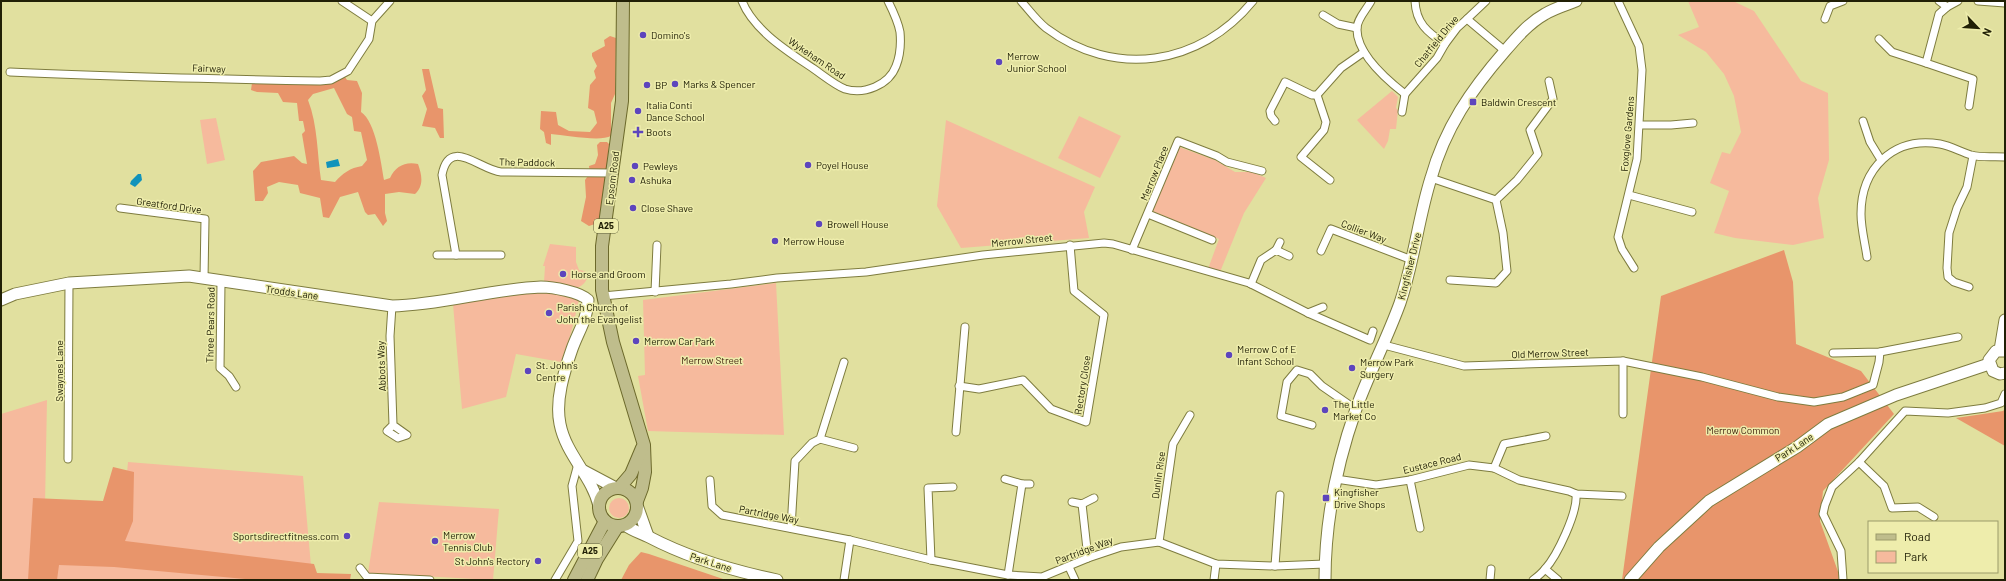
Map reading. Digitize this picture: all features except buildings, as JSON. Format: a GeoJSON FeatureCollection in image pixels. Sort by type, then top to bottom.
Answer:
{"type":"FeatureCollection","features":[{"type":"Feature","properties":{"kind":"main road","name":"Epsom Road"},"geometry":{"type":"LineString","coordinates":[[623,1],[622,101],[602,246],[603,296],[613,342],[644,446],[645,472],[637,504]]}},
{"type":"Feature","properties":{"kind":"main road"},"geometry":{"type":"LineString","coordinates":[[618,488],[630,492],[637,504],[634,519],[621,526],[605,521],[602,517],[599,506],[604,494],[618,488],[631,474],[644,446]]}},
{"type":"Feature","properties":{"kind":"main road","name":"A25"},"geometry":{"type":"LineString","coordinates":[[574,580],[605,521]]}},
{"type":"Feature","properties":{"kind":"main road","name":"A25"},"geometry":{"type":"LineString","coordinates":[[587,580],[597,559],[621,526]]}},
{"type":"Feature","properties":{"kind":"street"},"geometry":{"type":"LineString","coordinates":[[342,1],[372,21],[390,1]]}},
{"type":"Feature","properties":{"kind":"street","name":"Wykeham Road"},"geometry":{"type":"LineString","coordinates":[[742,1],[752,18],[781,45],[846,89],[857,90],[872,89],[883,82],[896,66],[900,48],[900,32],[888,1]]}},
{"type":"Feature","properties":{"kind":"street"},"geometry":{"type":"LineString","coordinates":[[1022,1],[1046,28],[1076,47],[1114,57],[1148,60],[1177,54],[1212,39],[1234,23],[1254,1]]}},
{"type":"Feature","properties":{"kind":"street"},"geometry":{"type":"LineString","coordinates":[[1371,1],[1359,20],[1357,28],[1364,52],[1388,80],[1405,94],[1402,112]]}},
{"type":"Feature","properties":{"kind":"street"},"geometry":{"type":"LineString","coordinates":[[1415,1],[1417,19],[1423,28],[1445,44]]}},
{"type":"Feature","properties":{"kind":"street","name":"Chatfield Drive"},"geometry":{"type":"LineString","coordinates":[[1405,94],[1437,58],[1445,44],[1467,18],[1486,1]]}},
{"type":"Feature","properties":{"kind":"street","name":"Kingfisher Drive"},"geometry":{"type":"LineString","coordinates":[[1325,580],[1328,531],[1336,479],[1345,442],[1357,407],[1401,301],[1412,260],[1430,178],[1445,140],[1467,99],[1480,79],[1505,51],[1529,26],[1546,13],[1576,1]]}},
{"type":"Feature","properties":{"kind":"street","name":"Foxglove Gardens"},"geometry":{"type":"LineString","coordinates":[[1618,1],[1639,46],[1642,70],[1637,159],[1618,237],[1622,249],[1634,268]]}},
{"type":"Feature","properties":{"kind":"street"},"geometry":{"type":"LineString","coordinates":[[1825,19],[1827,4],[1843,1]]}},
{"type":"Feature","properties":{"kind":"street"},"geometry":{"type":"LineString","coordinates":[[1939,1],[1947,7]]}},
{"type":"Feature","properties":{"kind":"street"},"geometry":{"type":"LineString","coordinates":[[1926,63],[1939,14],[1947,7],[1958,1]]}},
{"type":"Feature","properties":{"kind":"street"},"geometry":{"type":"LineString","coordinates":[[1978,1],[2005,3]]}},
{"type":"Feature","properties":{"kind":"street"},"geometry":{"type":"LineString","coordinates":[[1324,15],[1338,24],[1357,28]]}},
{"type":"Feature","properties":{"kind":"street","name":"Chatfield Drive"},"geometry":{"type":"LineString","coordinates":[[1467,18],[1505,51]]}},
{"type":"Feature","properties":{"kind":"street","name":"Fairway"},"geometry":{"type":"LineString","coordinates":[[10,72],[144,78],[174,77],[320,81],[331,80],[348,71],[360,54],[369,39],[372,21]]}},
{"type":"Feature","properties":{"kind":"street"},"geometry":{"type":"LineString","coordinates":[[1879,39],[1892,52],[1973,79],[1969,106]]}},
{"type":"Feature","properties":{"kind":"street"},"geometry":{"type":"LineString","coordinates":[[1317,96],[1341,68],[1364,52]]}},
{"type":"Feature","properties":{"kind":"street"},"geometry":{"type":"LineString","coordinates":[[1496,200],[1517,180],[1538,154],[1530,130],[1553,99],[1549,81]]}},
{"type":"Feature","properties":{"kind":"street"},"geometry":{"type":"LineString","coordinates":[[1275,121],[1271,116],[1270,111],[1285,82],[1317,96]]}},
{"type":"Feature","properties":{"kind":"street"},"geometry":{"type":"LineString","coordinates":[[1317,96],[1326,122],[1324,130],[1301,157],[1330,180]]}},
{"type":"Feature","properties":{"kind":"street"},"geometry":{"type":"LineString","coordinates":[[1863,121],[1870,142],[1881,160]]}},
{"type":"Feature","properties":{"kind":"street"},"geometry":{"type":"LineString","coordinates":[[1640,125],[1693,123]]}},
{"type":"Feature","properties":{"kind":"street","name":"Merrow Place"},"geometry":{"type":"LineString","coordinates":[[1132,250],[1178,141],[1217,156],[1227,162],[1262,171]]}},
{"type":"Feature","properties":{"kind":"street"},"geometry":{"type":"LineString","coordinates":[[1867,256],[1861,221],[1864,190],[1881,160],[1898,147],[1913,143],[1940,144],[1973,156],[2005,157]]}},
{"type":"Feature","properties":{"kind":"street","name":"The Paddock"},"geometry":{"type":"LineString","coordinates":[[456,255],[442,175],[444,165],[448,159],[457,156],[481,164],[493,171],[501,172],[612,173]]}},
{"type":"Feature","properties":{"kind":"street"},"geometry":{"type":"LineString","coordinates":[[1970,287],[1954,282],[1948,277],[1947,268],[1949,233],[1957,208],[1968,187],[1973,156]]}},
{"type":"Feature","properties":{"kind":"street"},"geometry":{"type":"LineString","coordinates":[[1430,178],[1496,200]]}},
{"type":"Feature","properties":{"kind":"street"},"geometry":{"type":"LineString","coordinates":[[1629,195],[1692,212]]}},
{"type":"Feature","properties":{"kind":"street"},"geometry":{"type":"LineString","coordinates":[[1450,280],[1496,283],[1507,271],[1504,233],[1496,200]]}},
{"type":"Feature","properties":{"kind":"street","name":"Greatford Drive"},"geometry":{"type":"LineString","coordinates":[[120,208],[205,220],[204,279]]}},
{"type":"Feature","properties":{"kind":"street"},"geometry":{"type":"LineString","coordinates":[[1148,214],[1212,240]]}},
{"type":"Feature","properties":{"kind":"street","name":"Collier Way"},"geometry":{"type":"LineString","coordinates":[[1320,251],[1332,229],[1412,260]]}},
{"type":"Feature","properties":{"kind":"street"},"geometry":{"type":"LineString","coordinates":[[1251,284],[1261,260],[1276,250],[1280,242]]}},
{"type":"Feature","properties":{"kind":"street","name":"Merrow Street"},"geometry":{"type":"LineString","coordinates":[[603,296],[655,292],[783,277],[866,272],[983,255],[1070,245],[1104,243],[1251,284],[1308,313],[1370,340],[1373,331]]}},
{"type":"Feature","properties":{"kind":"street"},"geometry":{"type":"LineString","coordinates":[[655,292],[657,245]]}},
{"type":"Feature","properties":{"kind":"street","name":"Rectory Close"},"geometry":{"type":"LineString","coordinates":[[959,386],[979,389],[1023,380],[1051,409],[1086,422],[1104,314],[1074,291],[1070,245]]}},
{"type":"Feature","properties":{"kind":"street"},"geometry":{"type":"LineString","coordinates":[[1276,250],[1289,256]]}},
{"type":"Feature","properties":{"kind":"street"},"geometry":{"type":"LineString","coordinates":[[437,255],[501,254]]}},
{"type":"Feature","properties":{"kind":"street","name":"Trodds Lane"},"geometry":{"type":"LineString","coordinates":[[1,300],[15,294],[69,283],[189,276],[221,282],[392,306],[416,306],[543,287],[584,296],[588,300],[588,311],[572,349],[560,395],[560,423],[569,449],[581,467]]}},
{"type":"Feature","properties":{"kind":"street","name":"Three Pears Road"},"geometry":{"type":"LineString","coordinates":[[221,282],[220,368],[229,376],[236,387]]}},
{"type":"Feature","properties":{"kind":"street","name":"Swaynes Lane"},"geometry":{"type":"LineString","coordinates":[[68,459],[69,283]]}},
{"type":"Feature","properties":{"kind":"street","name":"Abbots Way"},"geometry":{"type":"LineString","coordinates":[[392,306],[390,336],[393,426]]}},
{"type":"Feature","properties":{"kind":"street"},"geometry":{"type":"LineString","coordinates":[[1308,313],[1323,307]]}},
{"type":"Feature","properties":{"kind":"street"},"geometry":{"type":"LineString","coordinates":[[2005,320],[2002,350],[1990,356],[1989,364],[1993,371],[2005,375]]}},
{"type":"Feature","properties":{"kind":"street"},"geometry":{"type":"LineString","coordinates":[[956,432],[965,327]]}},
{"type":"Feature","properties":{"kind":"street"},"geometry":{"type":"LineString","coordinates":[[1833,353],[1880,352],[1958,337]]}},
{"type":"Feature","properties":{"kind":"street","name":"Old Merrow Street"},"geometry":{"type":"LineString","coordinates":[[1384,345],[1464,366],[1623,361],[1716,380],[1778,397],[1814,402],[1843,397],[1873,385],[1880,352]]}},
{"type":"Feature","properties":{"kind":"street"},"geometry":{"type":"LineString","coordinates":[[1623,361],[1624,414]]}},
{"type":"Feature","properties":{"kind":"street"},"geometry":{"type":"LineString","coordinates":[[820,439],[844,362]]}},
{"type":"Feature","properties":{"kind":"street","name":"Park Lane"},"geometry":{"type":"LineString","coordinates":[[1630,580],[1659,547],[1709,501],[1797,447],[1828,424],[1862,408],[1896,395],[1989,364]]}},
{"type":"Feature","properties":{"kind":"street"},"geometry":{"type":"LineString","coordinates":[[1312,425],[1281,416],[1287,382],[1297,370],[1310,374],[1322,386],[1348,404],[1357,407]]}},
{"type":"Feature","properties":{"kind":"street"},"geometry":{"type":"LineString","coordinates":[[1843,580],[1841,551],[1823,514],[1824,505],[1832,487],[1859,462],[1905,411],[1948,413],[1985,408],[2001,403],[2005,394]]}},
{"type":"Feature","properties":{"kind":"street","name":"Dunlin Rise"},"geometry":{"type":"LineString","coordinates":[[1159,542],[1173,444],[1190,415]]}},
{"type":"Feature","properties":{"kind":"street"},"geometry":{"type":"LineString","coordinates":[[1494,468],[1504,444],[1546,436]]}},
{"type":"Feature","properties":{"kind":"street"},"geometry":{"type":"LineString","coordinates":[[791,528],[795,461],[812,443],[820,439],[854,448]]}},
{"type":"Feature","properties":{"kind":"street"},"geometry":{"type":"LineString","coordinates":[[1859,462],[1884,486],[1892,508],[1918,507],[1934,516]]}},
{"type":"Feature","properties":{"kind":"street","name":"Eustace Road"},"geometry":{"type":"LineString","coordinates":[[1336,479],[1376,485],[1410,480],[1469,465],[1494,468],[1519,480],[1569,491],[1576,494],[1622,496]]}},
{"type":"Feature","properties":{"kind":"street"},"geometry":{"type":"LineString","coordinates":[[581,467],[618,488]]}},
{"type":"Feature","properties":{"kind":"street"},"geometry":{"type":"LineString","coordinates":[[581,467],[595,492],[599,506]]}},
{"type":"Feature","properties":{"kind":"street"},"geometry":{"type":"LineString","coordinates":[[555,580],[578,542],[572,486],[581,467]]}},
{"type":"Feature","properties":{"kind":"street"},"geometry":{"type":"LineString","coordinates":[[1005,479],[1022,484],[1030,484]]}},
{"type":"Feature","properties":{"kind":"street","name":"Partridge Way"},"geometry":{"type":"LineString","coordinates":[[710,480],[712,506],[722,515],[850,540],[931,560],[1008,575],[1042,577],[1088,558],[1121,547],[1159,542],[1216,564],[1275,566],[1325,564]]}},
{"type":"Feature","properties":{"kind":"street"},"geometry":{"type":"LineString","coordinates":[[1410,480],[1420,528]]}},
{"type":"Feature","properties":{"kind":"street"},"geometry":{"type":"LineString","coordinates":[[1008,575],[1022,484]]}},
{"type":"Feature","properties":{"kind":"street"},"geometry":{"type":"LineString","coordinates":[[931,560],[928,488],[953,487]]}},
{"type":"Feature","properties":{"kind":"street"},"geometry":{"type":"LineString","coordinates":[[1533,580],[1545,569],[1566,534],[1577,502],[1576,494]]}},
{"type":"Feature","properties":{"kind":"street"},"geometry":{"type":"LineString","coordinates":[[1275,566],[1280,495]]}},
{"type":"Feature","properties":{"kind":"street"},"geometry":{"type":"LineString","coordinates":[[1072,502],[1082,504],[1094,498]]}},
{"type":"Feature","properties":{"kind":"street"},"geometry":{"type":"LineString","coordinates":[[637,504],[648,536]]}},
{"type":"Feature","properties":{"kind":"street"},"geometry":{"type":"LineString","coordinates":[[1082,504],[1088,558]]}},
{"type":"Feature","properties":{"kind":"street","name":"Park Lane"},"geometry":{"type":"LineString","coordinates":[[621,526],[636,533],[648,536],[679,552],[757,576],[777,580]]}},
{"type":"Feature","properties":{"kind":"street"},"geometry":{"type":"LineString","coordinates":[[844,580],[850,540]]}},
{"type":"Feature","properties":{"kind":"street"},"geometry":{"type":"LineString","coordinates":[[1214,580],[1216,564]]}},
{"type":"Feature","properties":{"kind":"street"},"geometry":{"type":"LineString","coordinates":[[1069,567],[1075,580]]}},
{"type":"Feature","properties":{"kind":"street"},"geometry":{"type":"LineString","coordinates":[[360,568],[367,577],[430,580]]}},
{"type":"Feature","properties":{"kind":"street"},"geometry":{"type":"LineString","coordinates":[[1490,580],[1491,569]]}},
{"type":"Feature","properties":{"kind":"street"},"geometry":{"type":"LineString","coordinates":[[1545,569],[1558,580]]}},
{"type":"Feature","properties":{"kind":"green space"},"geometry":{"type":"Polygon","coordinates":[[[1688,1],[1733,1],[1754,11],[1801,81],[1828,93],[1829,160],[1818,198],[1824,238],[1793,245],[1735,238],[1714,233],[1729,191],[1710,183],[1722,152],[1730,154],[1741,132],[1734,96],[1724,74],[1706,52],[1678,35],[1699,27],[1688,1]]]}},
{"type":"Feature","properties":{"kind":"green space"},"geometry":{"type":"Polygon","coordinates":[[[610,36],[616,38],[615,94],[611,103],[611,136],[606,138],[591,138],[551,134],[551,145],[546,143],[544,132],[540,129],[541,111],[556,112],[558,125],[569,131],[590,132],[597,123],[594,111],[588,108],[590,85],[596,78],[594,71],[597,66],[592,53],[605,46],[604,40],[610,36]]]}},
{"type":"Feature","properties":{"kind":"green space"},"geometry":{"type":"Polygon","coordinates":[[[422,69],[429,69],[438,108],[443,109],[444,138],[440,138],[435,128],[422,126],[427,109],[422,96],[426,90],[422,69]]]}},
{"type":"Feature","properties":{"kind":"green space"},"geometry":{"type":"Polygon","coordinates":[[[345,77],[347,80],[357,81],[362,93],[361,112],[366,117],[374,133],[384,180],[390,178],[395,170],[401,165],[409,163],[418,164],[421,184],[415,194],[399,192],[385,194],[385,213],[387,221],[383,226],[375,214],[368,215],[365,212],[358,192],[340,197],[329,218],[323,217],[320,198],[300,193],[298,185],[279,182],[267,187],[268,193],[263,201],[255,201],[253,171],[261,162],[294,156],[302,163],[307,164],[302,134],[305,131],[303,121],[299,121],[297,103],[283,102],[278,93],[257,92],[251,90],[252,83],[311,84],[345,77]],[[334,88],[313,94],[308,100],[314,120],[321,180],[335,182],[347,171],[362,166],[367,160],[361,132],[354,131],[352,117],[347,114],[334,88]]]}},
{"type":"Feature","properties":{"kind":"green space"},"geometry":{"type":"Polygon","coordinates":[[[1392,91],[1398,97],[1396,108],[1398,110],[1396,129],[1390,129],[1388,141],[1384,149],[1357,120],[1392,91]]]}},
{"type":"Feature","properties":{"kind":"green space"},"geometry":{"type":"Polygon","coordinates":[[[1079,116],[1121,136],[1100,178],[1058,158],[1079,116]]]}},
{"type":"Feature","properties":{"kind":"green space"},"geometry":{"type":"Polygon","coordinates":[[[216,118],[225,160],[207,164],[200,120],[216,118]]]}},
{"type":"Feature","properties":{"kind":"green space"},"geometry":{"type":"Polygon","coordinates":[[[946,120],[1095,187],[1084,212],[1089,238],[961,248],[937,206],[946,120]]]}},
{"type":"Feature","properties":{"kind":"green space"},"geometry":{"type":"Polygon","coordinates":[[[600,142],[607,142],[609,144],[603,208],[598,223],[589,226],[581,221],[586,197],[585,180],[590,173],[589,166],[595,164],[598,155],[597,145],[600,142]]]}},
{"type":"Feature","properties":{"kind":"green space"},"geometry":{"type":"Polygon","coordinates":[[[1179,147],[1215,160],[1235,172],[1252,172],[1266,178],[1244,213],[1220,272],[1208,269],[1219,239],[1152,211],[1179,147]]]}},
{"type":"Feature","properties":{"kind":"green space"},"geometry":{"type":"Polygon","coordinates":[[[550,244],[576,247],[576,262],[579,270],[585,271],[588,274],[586,281],[582,286],[577,288],[544,282],[545,266],[543,266],[550,244]]]}},
{"type":"Feature","properties":{"kind":"green space","name":"Merrow Common"},"geometry":{"type":"Polygon","coordinates":[[[1784,250],[1793,282],[1796,344],[1861,371],[1894,414],[1823,491],[1820,521],[1841,580],[1622,580],[1661,296],[1784,250]]]}},
{"type":"Feature","properties":{"kind":"green space","name":"Merrow Street"},"geometry":{"type":"Polygon","coordinates":[[[776,283],[784,435],[648,431],[638,376],[645,375],[643,300],[776,283]]]}},
{"type":"Feature","properties":{"kind":"green space"},"geometry":{"type":"Polygon","coordinates":[[[543,291],[579,300],[571,333],[561,362],[516,354],[506,397],[462,409],[453,304],[505,295],[520,295],[523,292],[543,291]]]}},
{"type":"Feature","properties":{"kind":"green space"},"geometry":{"type":"Polygon","coordinates":[[[47,400],[44,557],[122,527],[128,462],[303,476],[311,566],[317,580],[1,580],[1,414],[47,400]]]}},
{"type":"Feature","properties":{"kind":"green space"},"geometry":{"type":"Polygon","coordinates":[[[2005,409],[2005,446],[1956,418],[2003,411],[2005,409]]]}},
{"type":"Feature","properties":{"kind":"green space"},"geometry":{"type":"Polygon","coordinates":[[[113,467],[134,472],[133,521],[125,541],[314,564],[317,573],[351,574],[350,580],[257,580],[114,567],[59,565],[57,580],[28,580],[33,498],[103,501],[113,467]]]}},
{"type":"Feature","properties":{"kind":"green space"},"geometry":{"type":"Polygon","coordinates":[[[619,498],[626,501],[629,508],[626,515],[619,518],[612,515],[609,508],[612,501],[619,498]]]}},
{"type":"Feature","properties":{"kind":"green space","name":"Merrow Tennis Club"},"geometry":{"type":"Polygon","coordinates":[[[379,502],[499,509],[493,580],[368,573],[379,502]]]}},
{"type":"Feature","properties":{"kind":"green space"},"geometry":{"type":"Polygon","coordinates":[[[641,552],[726,580],[621,580],[629,565],[641,552]]]}},
{"type":"Feature","properties":{"kind":"water"},"geometry":{"type":"Polygon","coordinates":[[[338,159],[340,166],[327,168],[326,162],[338,159]]]}},
{"type":"Feature","properties":{"kind":"water"},"geometry":{"type":"Polygon","coordinates":[[[138,174],[141,174],[142,180],[135,187],[130,184],[138,174]]]}},
{"type":"Feature","properties":{"kind":"place","name":"Domino's"},"geometry":{"type":"Point","coordinates":[643,35]}},
{"type":"Feature","properties":{"kind":"place","name":"Merrow Junior School"},"geometry":{"type":"Point","coordinates":[999,62]}},
{"type":"Feature","properties":{"kind":"place","name":"Marks & Spencer"},"geometry":{"type":"Point","coordinates":[675,84]}},
{"type":"Feature","properties":{"kind":"place","name":"BP"},"geometry":{"type":"Point","coordinates":[647,85]}},
{"type":"Feature","properties":{"kind":"place","name":"Baldwin Crescent"},"geometry":{"type":"Point","coordinates":[1473,102]}},
{"type":"Feature","properties":{"kind":"place","name":"Italia Conti Dance School"},"geometry":{"type":"Point","coordinates":[638,111]}},
{"type":"Feature","properties":{"kind":"place","name":"Boots"},"geometry":{"type":"Point","coordinates":[638,132]}},
{"type":"Feature","properties":{"kind":"place","name":"Poyel House"},"geometry":{"type":"Point","coordinates":[808,165]}},
{"type":"Feature","properties":{"kind":"place","name":"Pewleys"},"geometry":{"type":"Point","coordinates":[635,166]}},
{"type":"Feature","properties":{"kind":"place","name":"Ashuka"},"geometry":{"type":"Point","coordinates":[632,180]}},
{"type":"Feature","properties":{"kind":"place","name":"Close Shave"},"geometry":{"type":"Point","coordinates":[633,208]}},
{"type":"Feature","properties":{"kind":"place","name":"Browell House"},"geometry":{"type":"Point","coordinates":[819,224]}},
{"type":"Feature","properties":{"kind":"place","name":"Merrow House"},"geometry":{"type":"Point","coordinates":[775,241]}},
{"type":"Feature","properties":{"kind":"place","name":"Horse and Groom"},"geometry":{"type":"Point","coordinates":[563,274]}},
{"type":"Feature","properties":{"kind":"place","name":"Parish Church of John the Evangelist"},"geometry":{"type":"Point","coordinates":[549,313]}},
{"type":"Feature","properties":{"kind":"place","name":"Merrow Car Park"},"geometry":{"type":"Point","coordinates":[636,341]}},
{"type":"Feature","properties":{"kind":"place","name":"Merrow C of E Infant School"},"geometry":{"type":"Point","coordinates":[1229,355]}},
{"type":"Feature","properties":{"kind":"place","name":"Merrow Park Surgery"},"geometry":{"type":"Point","coordinates":[1352,368]}},
{"type":"Feature","properties":{"kind":"place","name":"St. John's Centre"},"geometry":{"type":"Point","coordinates":[528,371]}},
{"type":"Feature","properties":{"kind":"place","name":"The Little Market Co"},"geometry":{"type":"Point","coordinates":[1325,410]}},
{"type":"Feature","properties":{"kind":"place","name":"Kingfisher Drive Shops"},"geometry":{"type":"Point","coordinates":[1326,498]}},
{"type":"Feature","properties":{"kind":"place","name":"Sportsdirectfitness.com"},"geometry":{"type":"Point","coordinates":[347,536]}},
{"type":"Feature","properties":{"kind":"place","name":"Merrow Tennis Club"},"geometry":{"type":"Point","coordinates":[435,541]}},
{"type":"Feature","properties":{"kind":"place","name":"St John's Rectory"},"geometry":{"type":"Point","coordinates":[538,561]}}]}
